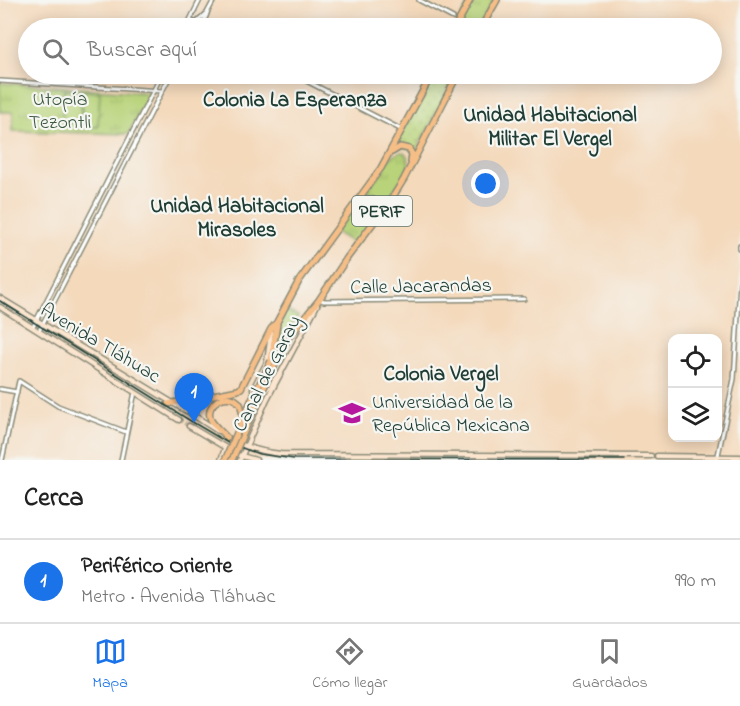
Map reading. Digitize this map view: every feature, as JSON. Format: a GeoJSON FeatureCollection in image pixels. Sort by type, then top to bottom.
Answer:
{"type":"FeatureCollection","features":[{"type":"Feature","properties":{"kind":"highway"},"geometry":{"type":"LineString","coordinates":[[460,18],[470,0]]}},
{"type":"Feature","properties":{"kind":"highway"},"geometry":{"type":"LineString","coordinates":[[487,18],[497,0]]}},
{"type":"Feature","properties":{"kind":"highway","name":"PERIF"},"geometry":{"type":"LineString","coordinates":[[277,322],[299,281],[371,183],[427,84]]}},
{"type":"Feature","properties":{"kind":"highway","name":"PERIF"},"geometry":{"type":"LineString","coordinates":[[319,299],[394,195],[453,84]]}},
{"type":"Feature","properties":{"kind":"highway"},"geometry":{"type":"LineString","coordinates":[[387,157],[394,150],[404,147],[409,149],[412,154],[410,167]]}},
{"type":"Feature","properties":{"kind":"highway"},"geometry":{"type":"LineString","coordinates":[[358,200],[370,198],[376,201],[381,213]]}},
{"type":"Feature","properties":{"kind":"highway","name":"Canal de Garay"},"geometry":{"type":"LineString","coordinates":[[238,459],[257,402],[288,338],[319,299]]}},
{"type":"Feature","properties":{"kind":"highway"},"geometry":{"type":"LineString","coordinates":[[171,403],[241,388],[277,322]]}},
{"type":"Feature","properties":{"kind":"highway","name":"Canal de Garay"},"geometry":{"type":"LineString","coordinates":[[223,460],[271,361],[277,322]]}},
{"type":"Feature","properties":{"kind":"highway"},"geometry":{"type":"LineString","coordinates":[[227,438],[212,421],[210,415],[214,403],[221,398],[229,397],[235,400],[240,404],[243,418]]}},
{"type":"Feature","properties":{"kind":"main road","name":"Avenida Tláhuac"},"geometry":{"type":"LineString","coordinates":[[0,298],[227,438],[259,452],[583,458],[740,457]]}},
{"type":"Feature","properties":{"kind":"main road","name":"Canal de Garay"},"geometry":{"type":"LineString","coordinates":[[238,459],[319,299]]}},
{"type":"Feature","properties":{"kind":"main road","name":"Avenida Tláhuac"},"geometry":{"type":"LineString","coordinates":[[0,307],[179,420]]}},
{"type":"Feature","properties":{"kind":"main road"},"geometry":{"type":"LineString","coordinates":[[271,330],[268,359],[253,389],[254,393],[262,395],[287,364]]}},
{"type":"Feature","properties":{"kind":"main road"},"geometry":{"type":"LineString","coordinates":[[189,426],[225,448],[238,459],[256,460]]}},
{"type":"Feature","properties":{"kind":"main road"},"geometry":{"type":"LineString","coordinates":[[235,442],[238,459]]}},
{"type":"Feature","properties":{"kind":"main road"},"geometry":{"type":"LineString","coordinates":[[223,460],[225,448]]}},
{"type":"Feature","properties":{"kind":"street"},"geometry":{"type":"LineString","coordinates":[[191,18],[200,0]]}},
{"type":"Feature","properties":{"kind":"street"},"geometry":{"type":"LineString","coordinates":[[206,18],[214,0]]}},
{"type":"Feature","properties":{"kind":"street"},"geometry":{"type":"LineString","coordinates":[[418,0],[453,18]]}},
{"type":"Feature","properties":{"kind":"street"},"geometry":{"type":"LineString","coordinates":[[202,18],[207,13]]}},
{"type":"Feature","properties":{"kind":"street"},"geometry":{"type":"LineString","coordinates":[[0,81],[18,82]]}},
{"type":"Feature","properties":{"kind":"street"},"geometry":{"type":"LineString","coordinates":[[51,84],[162,91]]}},
{"type":"Feature","properties":{"kind":"street"},"geometry":{"type":"LineString","coordinates":[[33,327],[157,84]]}},
{"type":"Feature","properties":{"kind":"street"},"geometry":{"type":"LineString","coordinates":[[39,331],[166,84]]}},
{"type":"Feature","properties":{"kind":"street"},"geometry":{"type":"LineString","coordinates":[[312,84],[402,130]]}},
{"type":"Feature","properties":{"kind":"street"},"geometry":{"type":"LineString","coordinates":[[114,168],[120,172]]}},
{"type":"Feature","properties":{"kind":"street"},"geometry":{"type":"LineString","coordinates":[[105,186],[111,189]]}},
{"type":"Feature","properties":{"kind":"street"},"geometry":{"type":"LineString","coordinates":[[96,204],[102,207]]}},
{"type":"Feature","properties":{"kind":"street"},"geometry":{"type":"LineString","coordinates":[[87,220],[94,223]]}},
{"type":"Feature","properties":{"kind":"street"},"geometry":{"type":"LineString","coordinates":[[57,279],[64,282]]}},
{"type":"Feature","properties":{"kind":"street"},"geometry":{"type":"LineString","coordinates":[[716,458],[734,379],[740,283]]}},
{"type":"Feature","properties":{"kind":"street","name":"Calle Jacarandas"},"geometry":{"type":"LineString","coordinates":[[319,299],[324,301],[524,299]]}},
{"type":"Feature","properties":{"kind":"street"},"geometry":{"type":"LineString","coordinates":[[44,305],[50,308]]}},
{"type":"Feature","properties":{"kind":"street"},"geometry":{"type":"LineString","coordinates":[[2,460],[19,381],[58,406],[126,432]]}},
{"type":"Feature","properties":{"kind":"street"},"geometry":{"type":"LineString","coordinates":[[0,389],[17,392]]}},
{"type":"Feature","properties":{"kind":"street"},"geometry":{"type":"LineString","coordinates":[[121,460],[135,392]]}},
{"type":"Feature","properties":{"kind":"green space"},"geometry":{"type":"Polygon","coordinates":[[[470,0],[494,0],[484,18],[461,18],[470,0]]]}},
{"type":"Feature","properties":{"kind":"green space","name":"Utopía Tezontli"},"geometry":{"type":"Polygon","coordinates":[[[0,83],[150,93],[128,134],[13,131],[13,112],[0,112],[0,83]]]}},
{"type":"Feature","properties":{"kind":"green space"},"geometry":{"type":"Polygon","coordinates":[[[427,84],[451,84],[414,155],[409,148],[395,147],[427,84]]]}},
{"type":"Feature","properties":{"kind":"green space"},"geometry":{"type":"Polygon","coordinates":[[[64,90],[82,91],[80,124],[62,123],[64,90]]]}},
{"type":"Feature","properties":{"kind":"green space"},"geometry":{"type":"Polygon","coordinates":[[[83,91],[100,92],[98,127],[81,126],[83,91]]]}},
{"type":"Feature","properties":{"kind":"green space"},"geometry":{"type":"Polygon","coordinates":[[[401,152],[405,153],[408,158],[408,166],[400,182],[382,207],[378,200],[363,197],[389,159],[401,152]]]}},
{"type":"Feature","properties":{"kind":"green space"},"geometry":{"type":"Polygon","coordinates":[[[370,200],[377,208],[377,215],[355,244],[335,232],[354,208],[370,200]]]}},
{"type":"Feature","properties":{"kind":"green space"},"geometry":{"type":"Polygon","coordinates":[[[284,310],[298,316],[288,331],[274,362],[279,323],[284,310]]]}},
{"type":"Feature","properties":{"kind":"tunnel"},"geometry":{"type":"LineString","coordinates":[[179,420],[189,426]]}},
{"type":"Feature","properties":{"kind":"railway"},"geometry":{"type":"LineString","coordinates":[[0,301],[189,420],[228,443],[259,454],[294,459],[624,460]]}},
{"type":"Feature","properties":{"kind":"place","name":"Universidad de la República Mexicana"},"geometry":{"type":"Point","coordinates":[352,413]}},
{"type":"Feature","properties":{"kind":"place","name":"Periférico Oriente"},"geometry":{"type":"Point","coordinates":[194,423]}},
{"type":"Feature","properties":{"kind":"district","name":"Colonia La Esperanza"},"geometry":{"type":"Point","coordinates":[295,99]}},
{"type":"Feature","properties":{"kind":"district","name":"Unidad Habitacional Militar El Vergel"},"geometry":{"type":"Point","coordinates":[550,126]}},
{"type":"Feature","properties":{"kind":"district","name":"Unidad Habitacional Mirasoles"},"geometry":{"type":"Point","coordinates":[237,217]}},
{"type":"Feature","properties":{"kind":"district","name":"Colonia Vergel"},"geometry":{"type":"Point","coordinates":[441,373]}}]}
